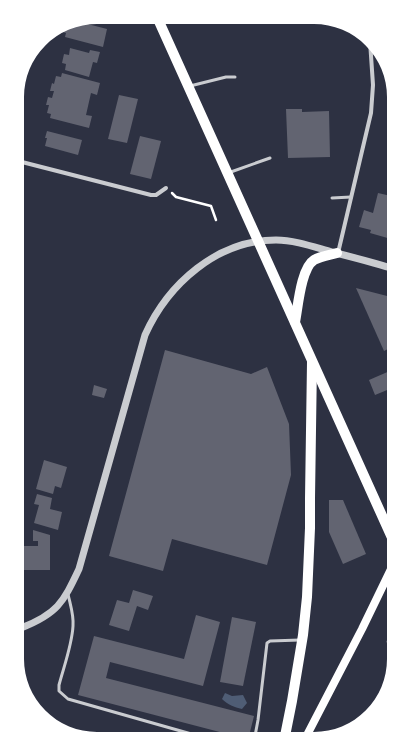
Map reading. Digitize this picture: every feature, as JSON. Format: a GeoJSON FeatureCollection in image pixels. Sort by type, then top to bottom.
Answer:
{"type":"FeatureCollection","features":[{"type":"Feature","properties":{"kind":"main road"},"geometry":{"type":"LineString","coordinates":[[160,24],[296,322],[387,527]]}},
{"type":"Feature","properties":{"kind":"main road"},"geometry":{"type":"LineString","coordinates":[[296,322],[306,270],[312,261],[338,253]]}},
{"type":"Feature","properties":{"kind":"main road"},"geometry":{"type":"LineString","coordinates":[[286,732],[302,640],[307,597],[310,528],[312,360]]}},
{"type":"Feature","properties":{"kind":"main road"},"geometry":{"type":"LineString","coordinates":[[309,732],[387,577]]}},
{"type":"Feature","properties":{"kind":"street"},"geometry":{"type":"LineString","coordinates":[[338,253],[371,113],[373,85],[371,51]]}},
{"type":"Feature","properties":{"kind":"street"},"geometry":{"type":"LineString","coordinates":[[24,163],[151,195],[156,195],[166,188]]}},
{"type":"Feature","properties":{"kind":"street"},"geometry":{"type":"LineString","coordinates":[[24,627],[48,616],[55,609],[68,592],[83,560],[150,324],[166,299],[178,285],[198,268],[225,251],[259,242],[275,240],[287,241],[338,253],[387,267]]}},
{"type":"Feature","properties":{"kind":"lane"},"geometry":{"type":"LineString","coordinates":[[189,86],[226,77],[235,77]]}},
{"type":"Feature","properties":{"kind":"lane"},"geometry":{"type":"LineString","coordinates":[[228,173],[270,158]]}},
{"type":"Feature","properties":{"kind":"lane"},"geometry":{"type":"LineString","coordinates":[[332,198],[351,197]]}},
{"type":"Feature","properties":{"kind":"lane"},"geometry":{"type":"LineString","coordinates":[[68,592],[73,625],[71,640],[59,685],[59,691],[68,699],[184,732]]}},
{"type":"Feature","properties":{"kind":"lane"},"geometry":{"type":"LineString","coordinates":[[256,732],[267,643],[270,640],[302,640]]}},
{"type":"Feature","properties":{"kind":"path"},"geometry":{"type":"LineString","coordinates":[[166,188],[176,197],[211,206],[216,220]]}},
{"type":"Feature","properties":{"kind":"water"},"geometry":{"type":"Polygon","coordinates":[[[225,693],[232,696],[243,695],[247,703],[242,709],[231,706],[222,699],[225,693]]]}},
{"type":"Feature","properties":{"kind":"building"},"geometry":{"type":"Polygon","coordinates":[[[82,25],[90,25],[107,29],[103,47],[65,37],[66,33],[63,32],[82,25]]]}},
{"type":"Feature","properties":{"kind":"building"},"geometry":{"type":"Polygon","coordinates":[[[70,48],[89,53],[90,50],[100,52],[97,63],[93,62],[89,77],[65,70],[66,64],[62,63],[64,54],[69,55],[70,48]]]}},
{"type":"Feature","properties":{"kind":"building"},"geometry":{"type":"Polygon","coordinates":[[[62,73],[100,83],[97,95],[91,93],[86,115],[92,116],[89,128],[50,118],[51,114],[47,113],[49,105],[46,105],[48,97],[52,98],[54,91],[50,91],[52,83],[54,84],[56,76],[61,77],[62,73]]]}},
{"type":"Feature","properties":{"kind":"building"},"geometry":{"type":"Polygon","coordinates":[[[119,95],[138,99],[127,143],[108,139],[119,95]]]}},
{"type":"Feature","properties":{"kind":"building"},"geometry":{"type":"Polygon","coordinates":[[[286,109],[302,109],[302,112],[329,111],[330,157],[288,158],[286,109]]]}},
{"type":"Feature","properties":{"kind":"building"},"geometry":{"type":"Polygon","coordinates":[[[47,131],[82,140],[78,155],[45,146],[47,131]]]}},
{"type":"Feature","properties":{"kind":"building"},"geometry":{"type":"Polygon","coordinates":[[[140,136],[161,141],[151,179],[130,174],[140,136]]]}},
{"type":"Feature","properties":{"kind":"building"},"geometry":{"type":"Polygon","coordinates":[[[378,193],[387,195],[387,238],[370,233],[371,230],[359,227],[364,210],[373,213],[378,193]]]}},
{"type":"Feature","properties":{"kind":"building"},"geometry":{"type":"Polygon","coordinates":[[[356,288],[387,296],[387,350],[384,351],[356,288]]]}},
{"type":"Feature","properties":{"kind":"building"},"geometry":{"type":"Polygon","coordinates":[[[165,350],[251,374],[267,367],[289,424],[291,475],[267,565],[172,539],[163,571],[109,556],[165,350]]]}},
{"type":"Feature","properties":{"kind":"building"},"geometry":{"type":"Polygon","coordinates":[[[387,372],[387,390],[375,395],[369,380],[387,372]]]}},
{"type":"Feature","properties":{"kind":"building"},"geometry":{"type":"Polygon","coordinates":[[[94,385],[107,389],[104,398],[92,395],[94,385]]]}},
{"type":"Feature","properties":{"kind":"building"},"geometry":{"type":"Polygon","coordinates":[[[44,460],[67,467],[61,488],[55,486],[53,494],[36,489],[44,460]]]}},
{"type":"Feature","properties":{"kind":"building"},"geometry":{"type":"Polygon","coordinates":[[[37,494],[52,498],[50,509],[62,512],[58,530],[34,523],[39,505],[34,504],[37,494]]]}},
{"type":"Feature","properties":{"kind":"building"},"geometry":{"type":"Polygon","coordinates":[[[329,500],[343,500],[366,554],[343,564],[329,532],[329,500]]]}},
{"type":"Feature","properties":{"kind":"building"},"geometry":{"type":"Polygon","coordinates":[[[33,530],[50,535],[50,570],[24,570],[24,546],[38,546],[38,541],[33,541],[33,530]]]}},
{"type":"Feature","properties":{"kind":"building"},"geometry":{"type":"Polygon","coordinates":[[[133,590],[153,596],[148,610],[137,606],[129,631],[109,625],[117,600],[129,603],[133,590]]]}},
{"type":"Feature","properties":{"kind":"building"},"geometry":{"type":"Polygon","coordinates":[[[196,615],[220,622],[203,686],[110,662],[106,678],[254,716],[250,732],[220,732],[78,695],[94,636],[184,659],[196,615]]]}},
{"type":"Feature","properties":{"kind":"building"},"geometry":{"type":"Polygon","coordinates":[[[232,617],[256,622],[243,686],[220,682],[232,617]]]}}]}
